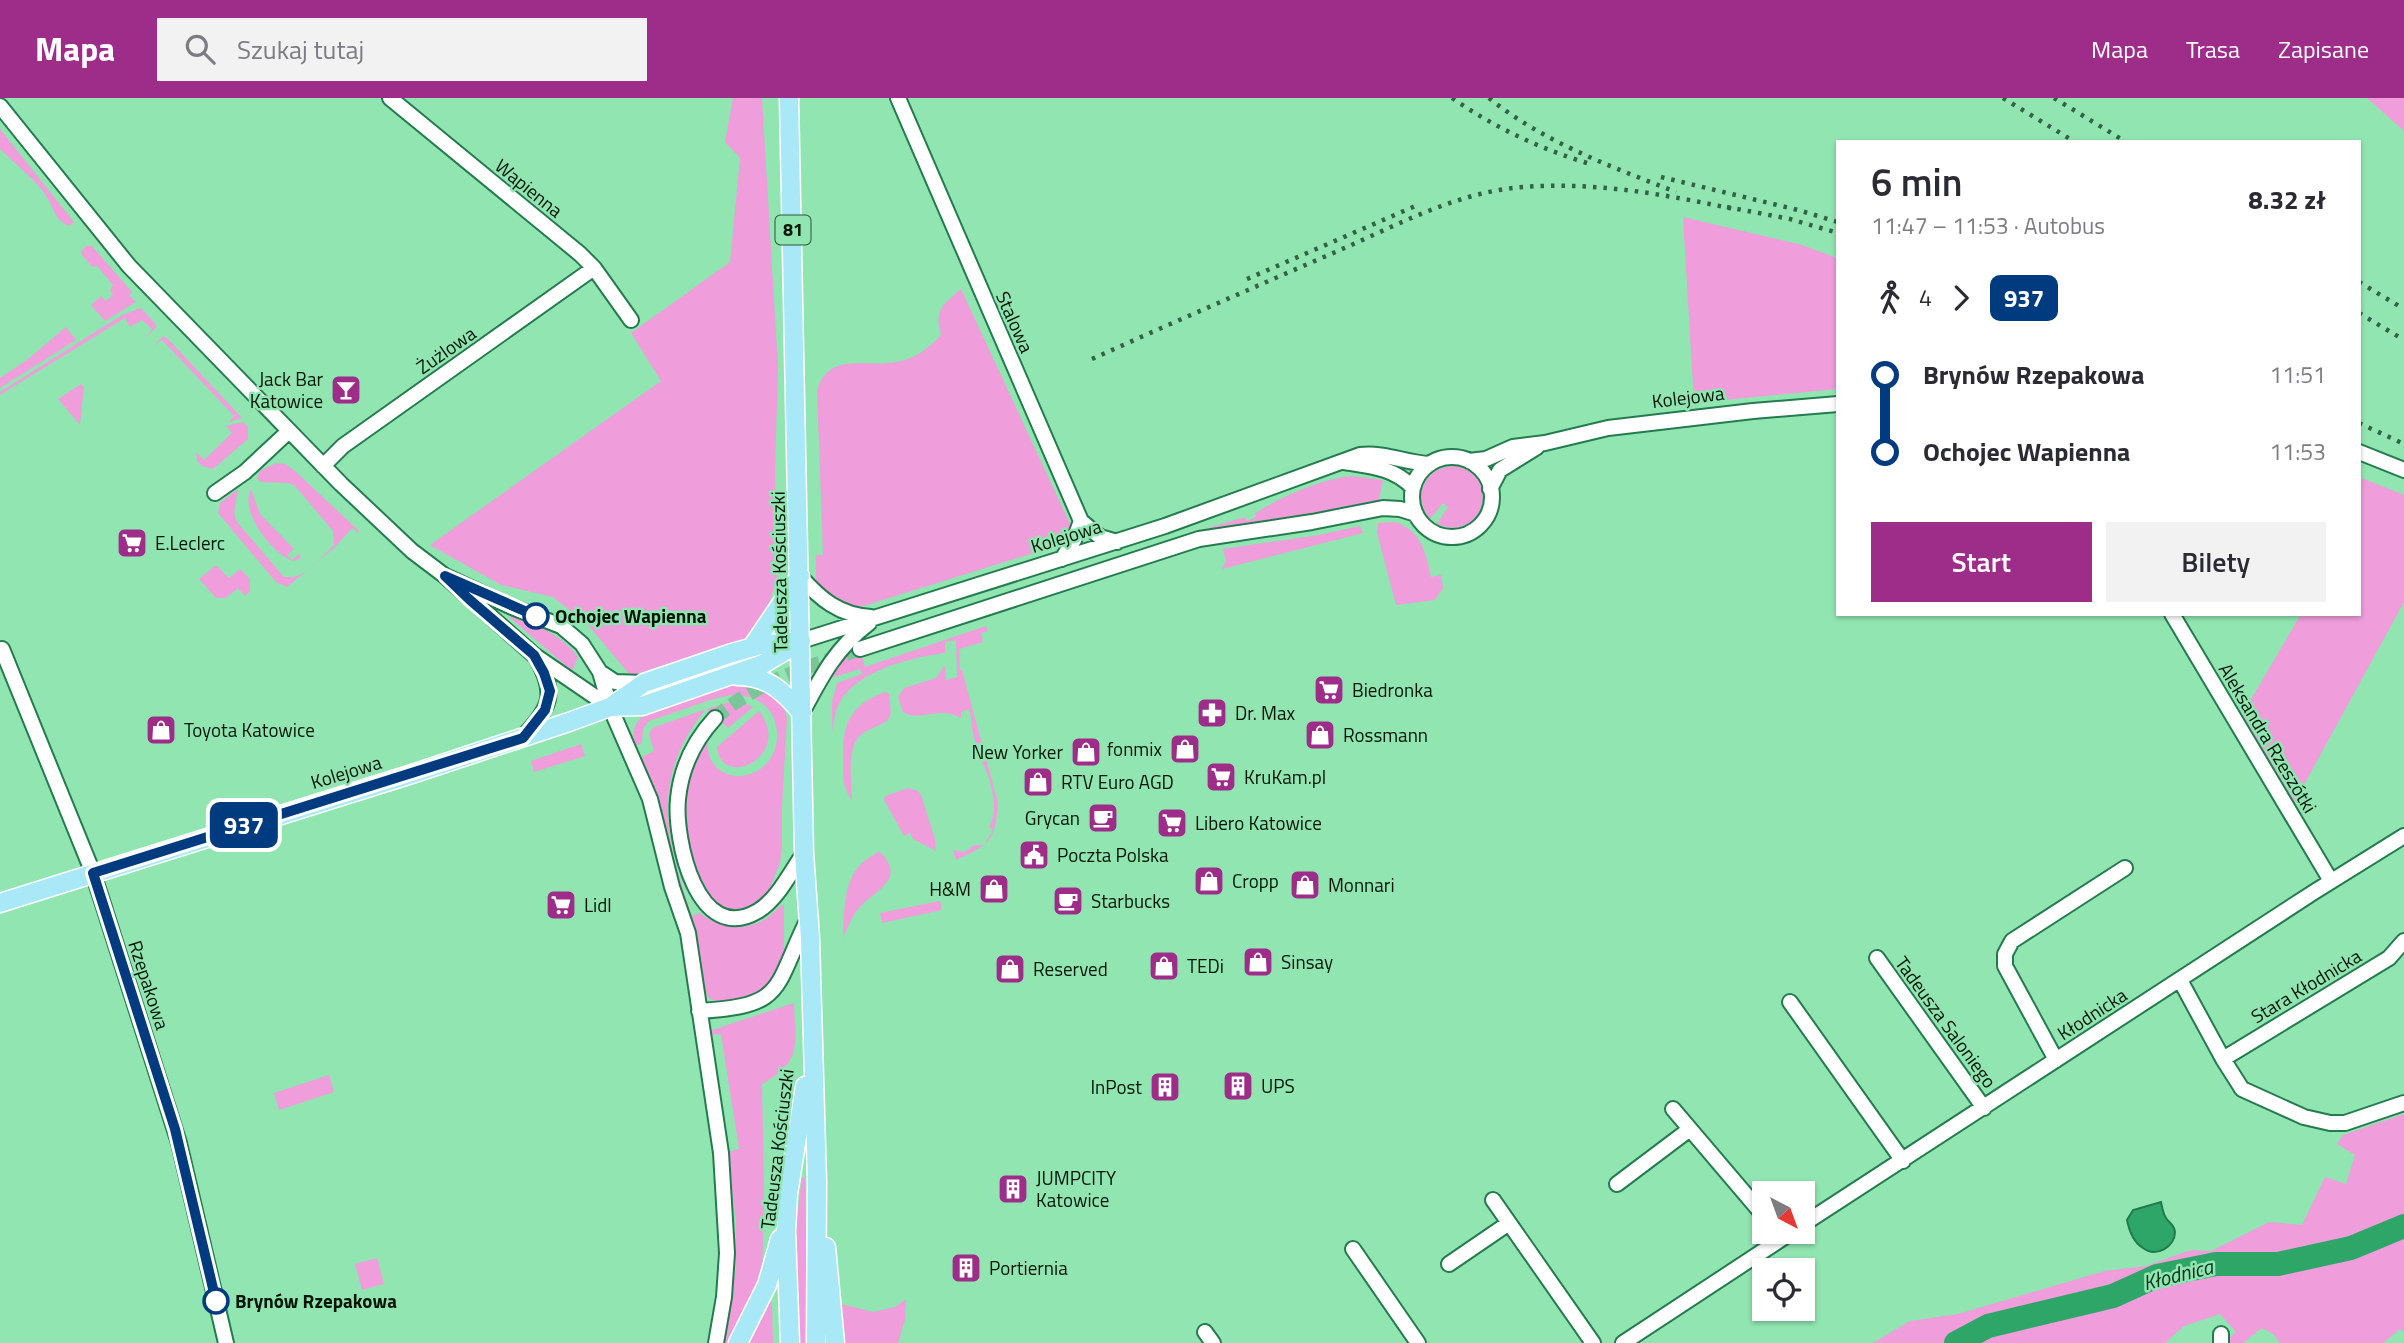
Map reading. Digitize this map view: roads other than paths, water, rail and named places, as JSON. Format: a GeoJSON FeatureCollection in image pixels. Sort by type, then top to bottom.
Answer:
{"type":"FeatureCollection","features":[{"type":"Feature","properties":{"kind":"main road","name":"Tadeusza Kościuszki"},"geometry":{"type":"LineString","coordinates":[[789,98],[804,852],[809,918],[817,1182],[816,1343]]}},
{"type":"Feature","properties":{"kind":"main road"},"geometry":{"type":"LineString","coordinates":[[752,647],[800,576]]}},
{"type":"Feature","properties":{"kind":"main road","name":"Kolejowa"},"geometry":{"type":"LineString","coordinates":[[0,903],[523,738],[610,706],[644,683],[752,647],[801,641]]}},
{"type":"Feature","properties":{"kind":"main road","name":"Kolejowa"},"geometry":{"type":"LineString","coordinates":[[610,706],[642,706],[763,664],[801,641]]}},
{"type":"Feature","properties":{"kind":"main road"},"geometry":{"type":"LineString","coordinates":[[730,676],[767,680],[785,693],[802,713]]}},
{"type":"Feature","properties":{"kind":"main road","name":"Tadeusza Kościuszki"},"geometry":{"type":"LineString","coordinates":[[790,1343],[786,1231],[788,1194],[812,1044]]}},
{"type":"Feature","properties":{"kind":"main road"},"geometry":{"type":"LineString","coordinates":[[817,1182],[829,1269],[835,1343]]}},
{"type":"Feature","properties":{"kind":"main road"},"geometry":{"type":"LineString","coordinates":[[738,1343],[770,1276],[788,1194]]}},
{"type":"Feature","properties":{"kind":"street","name":"Wapienna"},"geometry":{"type":"LineString","coordinates":[[390,98],[580,254],[594,268],[631,320]]}},
{"type":"Feature","properties":{"kind":"street","name":"Stalowa"},"geometry":{"type":"LineString","coordinates":[[898,98],[1080,521]]}},
{"type":"Feature","properties":{"kind":"street"},"geometry":{"type":"LineString","coordinates":[[0,106],[129,266],[323,466],[404,544],[445,576],[534,655],[610,706]]}},
{"type":"Feature","properties":{"kind":"street","name":"Żużlowa"},"geometry":{"type":"LineString","coordinates":[[323,466],[343,446],[594,268]]}},
{"type":"Feature","properties":{"kind":"street","name":"Kolejowa"},"geometry":{"type":"LineString","coordinates":[[1469,461],[1486,459],[1513,447],[1620,427],[1836,404]]}},
{"type":"Feature","properties":{"kind":"street"},"geometry":{"type":"LineString","coordinates":[[215,494],[245,472],[289,431]]}},
{"type":"Feature","properties":{"kind":"street","name":"Kolejowa"},"geometry":{"type":"LineString","coordinates":[[1490,489],[1500,470],[1545,443]]}},
{"type":"Feature","properties":{"kind":"street"},"geometry":{"type":"LineString","coordinates":[[2361,453],[2404,470]]}},
{"type":"Feature","properties":{"kind":"street","name":"Kolejowa"},"geometry":{"type":"LineString","coordinates":[[801,641],[1116,542],[1360,456],[1379,454],[1430,464]]}},
{"type":"Feature","properties":{"kind":"street"},"geometry":{"type":"LineString","coordinates":[[1445,458],[1469,461],[1482,471],[1490,489],[1491,503],[1486,516],[1475,529],[1463,535],[1445,536],[1434,533],[1424,526],[1416,514],[1412,498],[1419,475],[1430,464],[1445,458]]}},
{"type":"Feature","properties":{"kind":"street","name":"Kolejowa"},"geometry":{"type":"LineString","coordinates":[[1341,462],[1390,471],[1413,488]]}},
{"type":"Feature","properties":{"kind":"street"},"geometry":{"type":"LineString","coordinates":[[860,649],[1199,539],[1383,508],[1416,514]]}},
{"type":"Feature","properties":{"kind":"street"},"geometry":{"type":"LineString","coordinates":[[1062,559],[1074,540],[1080,521],[1100,537],[1116,542]]}},
{"type":"Feature","properties":{"kind":"street"},"geometry":{"type":"LineString","coordinates":[[445,576],[561,626],[582,644],[600,671],[610,706],[650,799],[672,887],[688,933],[721,1153],[727,1253],[724,1297],[716,1343]]}},
{"type":"Feature","properties":{"kind":"street"},"geometry":{"type":"LineString","coordinates":[[800,576],[823,600],[835,608],[856,617],[876,618]]}},
{"type":"Feature","properties":{"kind":"street","name":"Aleksandra Rzeszótki"},"geometry":{"type":"LineString","coordinates":[[2173,616],[2331,881]]}},
{"type":"Feature","properties":{"kind":"street"},"geometry":{"type":"LineString","coordinates":[[802,713],[827,665],[858,631],[876,618]]}},
{"type":"Feature","properties":{"kind":"street","name":"Rzepakowa"},"geometry":{"type":"LineString","coordinates":[[2,649],[93,873],[179,1143],[226,1343]]}},
{"type":"Feature","properties":{"kind":"street"},"geometry":{"type":"LineString","coordinates":[[523,738],[545,710],[550,691],[534,655]]}},
{"type":"Feature","properties":{"kind":"street"},"geometry":{"type":"LineString","coordinates":[[600,671],[622,684],[644,683]]}},
{"type":"Feature","properties":{"kind":"street"},"geometry":{"type":"LineString","coordinates":[[715,718],[690,753],[678,799],[684,856],[700,897],[722,914],[737,917],[756,912],[773,898],[804,852]]}},
{"type":"Feature","properties":{"kind":"street","name":"Kłodnicka"},"geometry":{"type":"LineString","coordinates":[[1815,1217],[2404,836]]}},
{"type":"Feature","properties":{"kind":"street"},"geometry":{"type":"LineString","coordinates":[[2056,1060],[2005,966],[2005,954],[2012,941],[2125,868]]}},
{"type":"Feature","properties":{"kind":"street"},"geometry":{"type":"LineString","coordinates":[[698,1011],[754,1004],[769,994],[779,984],[809,918]]}},
{"type":"Feature","properties":{"kind":"street","name":"Stara Kłodnicka"},"geometry":{"type":"LineString","coordinates":[[2223,1059],[2389,958],[2404,941]]}},
{"type":"Feature","properties":{"kind":"street","name":"Tadeusza Saloniego"},"geometry":{"type":"LineString","coordinates":[[1877,958],[1984,1108]]}},
{"type":"Feature","properties":{"kind":"street"},"geometry":{"type":"LineString","coordinates":[[2180,980],[2242,1088],[2304,1117],[2345,1123],[2404,1103]]}},
{"type":"Feature","properties":{"kind":"street"},"geometry":{"type":"LineString","coordinates":[[1790,1002],[1903,1161]]}},
{"type":"Feature","properties":{"kind":"street"},"geometry":{"type":"LineString","coordinates":[[1672,1109],[1752,1202]]}},
{"type":"Feature","properties":{"kind":"street"},"geometry":{"type":"LineString","coordinates":[[1617,1184],[1690,1129]]}},
{"type":"Feature","properties":{"kind":"street"},"geometry":{"type":"LineString","coordinates":[[1493,1200],[1593,1343]]}},
{"type":"Feature","properties":{"kind":"street"},"geometry":{"type":"LineString","coordinates":[[1448,1264],[1509,1223]]}},
{"type":"Feature","properties":{"kind":"street"},"geometry":{"type":"LineString","coordinates":[[1623,1343],[1769,1244]]}},
{"type":"Feature","properties":{"kind":"street"},"geometry":{"type":"LineString","coordinates":[[1353,1250],[1418,1343]]}},
{"type":"Feature","properties":{"kind":"waterway","name":"Kłodnica"},"geometry":{"type":"LineString","coordinates":[[1956,1343],[1988,1326],[2113,1296],[2157,1276],[2216,1264],[2278,1264],[2351,1248],[2404,1226]]}},
{"type":"Feature","properties":{"kind":"tunnel"},"geometry":{"type":"LineString","coordinates":[[715,718],[731,705],[766,685],[860,649]]}},
{"type":"Feature","properties":{"kind":"railway"},"geometry":{"type":"LineString","coordinates":[[1452,98],[1517,136],[1587,163]]}},
{"type":"Feature","properties":{"kind":"railway"},"geometry":{"type":"LineString","coordinates":[[1489,98],[1510,114],[1555,140],[1603,163],[1676,192]]}},
{"type":"Feature","properties":{"kind":"railway"},"geometry":{"type":"LineString","coordinates":[[2003,98],[2072,140]]}},
{"type":"Feature","properties":{"kind":"railway"},"geometry":{"type":"LineString","coordinates":[[2054,98],[2123,140]]}},
{"type":"Feature","properties":{"kind":"railway"},"geometry":{"type":"LineString","coordinates":[[1661,177],[1836,221]]}},
{"type":"Feature","properties":{"kind":"railway"},"geometry":{"type":"LineString","coordinates":[[1092,359],[1424,213],[1468,197],[1513,188],[1597,187],[1680,198],[1734,209]]}},
{"type":"Feature","properties":{"kind":"railway"},"geometry":{"type":"LineString","coordinates":[[1247,279],[1420,204]]}},
{"type":"Feature","properties":{"kind":"railway"},"geometry":{"type":"LineString","coordinates":[[1727,207],[1790,219],[1836,232]]}},
{"type":"Feature","properties":{"kind":"railway"},"geometry":{"type":"LineString","coordinates":[[2361,283],[2404,309]]}},
{"type":"Feature","properties":{"kind":"railway"},"geometry":{"type":"LineString","coordinates":[[2361,314],[2404,340]]}},
{"type":"Feature","properties":{"kind":"railway"},"geometry":{"type":"LineString","coordinates":[[2361,424],[2404,444]]}},
{"type":"Feature","properties":{"kind":"place","name":"Jack Bar Katowice"},"geometry":{"type":"Point","coordinates":[346,390]}},
{"type":"Feature","properties":{"kind":"place","name":"E.Leclerc"},"geometry":{"type":"Point","coordinates":[132,543]}},
{"type":"Feature","properties":{"kind":"place","name":"Ochojec Wapienna"},"geometry":{"type":"Point","coordinates":[536,616]}},
{"type":"Feature","properties":{"kind":"place","name":"Biedronka"},"geometry":{"type":"Point","coordinates":[1329,690]}},
{"type":"Feature","properties":{"kind":"place","name":"Dr. Max"},"geometry":{"type":"Point","coordinates":[1212,713]}},
{"type":"Feature","properties":{"kind":"place","name":"Toyota Katowice"},"geometry":{"type":"Point","coordinates":[161,730]}},
{"type":"Feature","properties":{"kind":"place","name":"Rossmann"},"geometry":{"type":"Point","coordinates":[1320,735]}},
{"type":"Feature","properties":{"kind":"place","name":"fonmix"},"geometry":{"type":"Point","coordinates":[1185,749]}},
{"type":"Feature","properties":{"kind":"place","name":"New Yorker"},"geometry":{"type":"Point","coordinates":[1086,752]}},
{"type":"Feature","properties":{"kind":"place","name":"KruKam.pl"},"geometry":{"type":"Point","coordinates":[1221,777]}},
{"type":"Feature","properties":{"kind":"place","name":"RTV Euro AGD"},"geometry":{"type":"Point","coordinates":[1038,782]}},
{"type":"Feature","properties":{"kind":"place","name":"Grycan"},"geometry":{"type":"Point","coordinates":[1103,818]}},
{"type":"Feature","properties":{"kind":"place","name":"Libero Katowice"},"geometry":{"type":"Point","coordinates":[1172,823]}},
{"type":"Feature","properties":{"kind":"place","name":"Poczta Polska"},"geometry":{"type":"Point","coordinates":[1034,855]}},
{"type":"Feature","properties":{"kind":"place","name":"Cropp"},"geometry":{"type":"Point","coordinates":[1209,881]}},
{"type":"Feature","properties":{"kind":"place","name":"Monnari"},"geometry":{"type":"Point","coordinates":[1305,885]}},
{"type":"Feature","properties":{"kind":"place","name":"H&M"},"geometry":{"type":"Point","coordinates":[994,889]}},
{"type":"Feature","properties":{"kind":"place","name":"Starbucks"},"geometry":{"type":"Point","coordinates":[1068,901]}},
{"type":"Feature","properties":{"kind":"place","name":"Lidl"},"geometry":{"type":"Point","coordinates":[561,905]}},
{"type":"Feature","properties":{"kind":"place","name":"Sinsay"},"geometry":{"type":"Point","coordinates":[1258,962]}},
{"type":"Feature","properties":{"kind":"place","name":"TEDi"},"geometry":{"type":"Point","coordinates":[1164,966]}},
{"type":"Feature","properties":{"kind":"place","name":"Reserved"},"geometry":{"type":"Point","coordinates":[1010,969]}},
{"type":"Feature","properties":{"kind":"place","name":"UPS"},"geometry":{"type":"Point","coordinates":[1238,1086]}},
{"type":"Feature","properties":{"kind":"place","name":"InPost"},"geometry":{"type":"Point","coordinates":[1165,1087]}},
{"type":"Feature","properties":{"kind":"place","name":"JUMPCITY Katowice"},"geometry":{"type":"Point","coordinates":[1013,1189]}},
{"type":"Feature","properties":{"kind":"place","name":"Portiernia"},"geometry":{"type":"Point","coordinates":[966,1268]}},
{"type":"Feature","properties":{"kind":"place","name":"Brynów Rzepakowa"},"geometry":{"type":"Point","coordinates":[216,1301]}}]}
